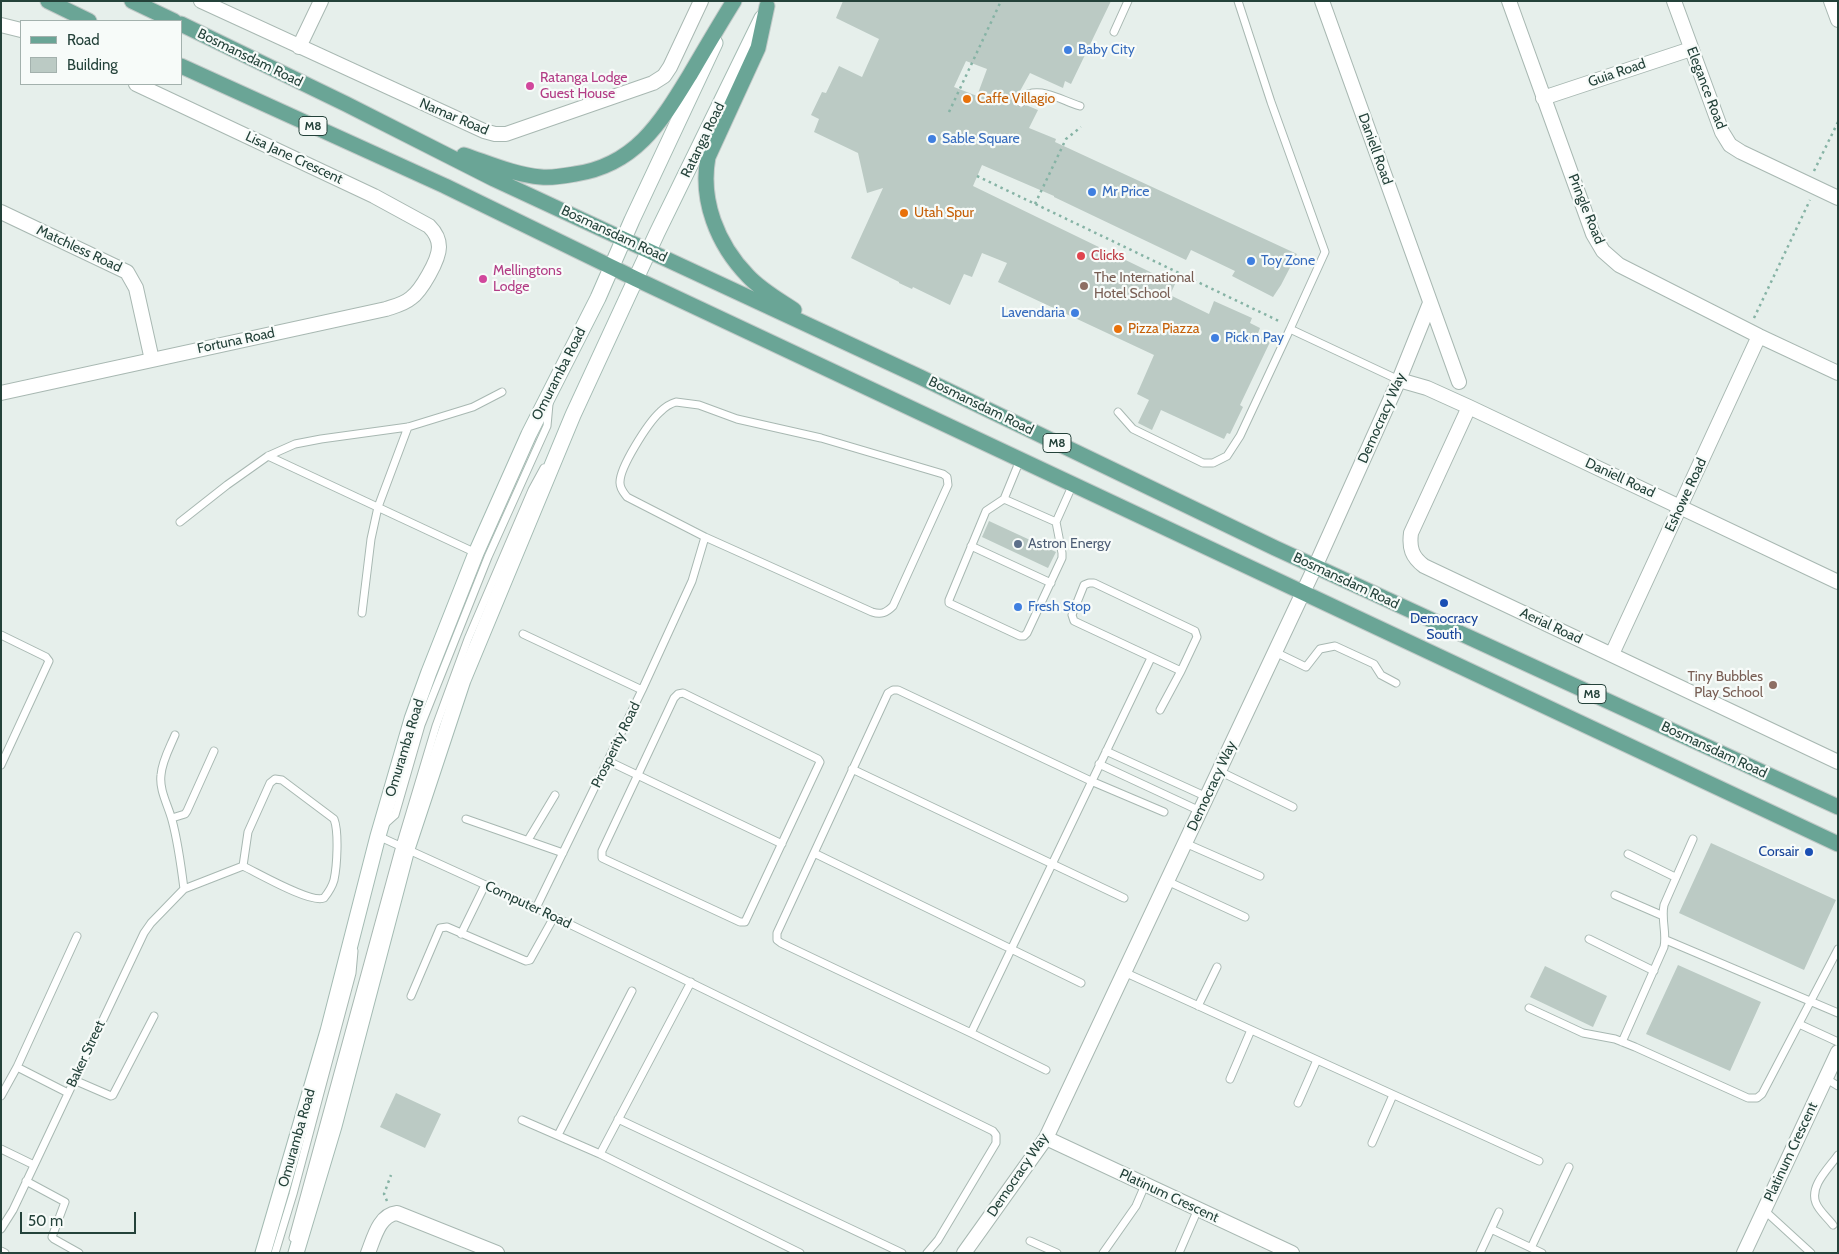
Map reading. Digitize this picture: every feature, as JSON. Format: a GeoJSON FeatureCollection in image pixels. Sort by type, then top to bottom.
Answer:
{"type":"FeatureCollection","features":[{"type":"Feature","properties":{"kind":"main road"},"geometry":{"type":"LineString","coordinates":[[48,1],[87,20]]}},
{"type":"Feature","properties":{"kind":"main road"},"geometry":{"type":"LineString","coordinates":[[132,1],[172,20]]}},
{"type":"Feature","properties":{"kind":"main road"},"geometry":{"type":"LineString","coordinates":[[424,143],[540,177],[590,172],[609,165],[635,148],[650,134],[668,111],[734,1]]}},
{"type":"Feature","properties":{"kind":"main road"},"geometry":{"type":"LineString","coordinates":[[611,267],[734,1]]}},
{"type":"Feature","properties":{"kind":"main road"},"geometry":{"type":"LineString","coordinates":[[769,4],[758,48],[708,157],[706,187],[710,214],[732,259],[749,278],[834,337]]}},
{"type":"Feature","properties":{"kind":"main road","name":"Ratanga Road"},"geometry":{"type":"LineString","coordinates":[[636,279],[769,4]]}},
{"type":"Feature","properties":{"kind":"main road","name":"Bosmansdam Road"},"geometry":{"type":"LineString","coordinates":[[182,24],[494,179],[834,337],[1315,567],[1838,806]]}},
{"type":"Feature","properties":{"kind":"main road","name":"Bosmansdam Road"},"geometry":{"type":"LineString","coordinates":[[182,66],[445,186],[636,279],[1838,844]]}},
{"type":"Feature","properties":{"kind":"main road","name":"Omuramba Road"},"geometry":{"type":"LineString","coordinates":[[263,1253],[328,1031],[379,832],[412,719],[476,553],[528,434],[598,298],[611,267]]}},
{"type":"Feature","properties":{"kind":"main road","name":"Omuramba Road"},"geometry":{"type":"LineString","coordinates":[[296,1253],[334,1126],[404,848],[463,680],[574,415],[636,279]]}},
{"type":"Feature","properties":{"kind":"street","name":"Namar Road"},"geometry":{"type":"LineString","coordinates":[[201,1],[484,131],[496,134],[506,134],[653,83],[661,78],[670,67],[701,1]]}},
{"type":"Feature","properties":{"kind":"street"},"geometry":{"type":"LineString","coordinates":[[299,47],[321,1]]}},
{"type":"Feature","properties":{"kind":"street","name":"Daniell Road"},"geometry":{"type":"LineString","coordinates":[[1322,1],[1459,382]]}},
{"type":"Feature","properties":{"kind":"street","name":"Pringle Road"},"geometry":{"type":"LineString","coordinates":[[1509,1],[1593,234],[1603,251],[1619,265],[1838,373]]}},
{"type":"Feature","properties":{"kind":"street","name":"Elegance Road"},"geometry":{"type":"LineString","coordinates":[[1674,1],[1722,132],[1730,145],[1740,152],[1838,198]]}},
{"type":"Feature","properties":{"kind":"street"},"geometry":{"type":"LineString","coordinates":[[1831,1],[1838,20]]}},
{"type":"Feature","properties":{"kind":"street"},"geometry":{"type":"LineString","coordinates":[[1,25],[20,30]]}},
{"type":"Feature","properties":{"kind":"street","name":"Guia Road"},"geometry":{"type":"LineString","coordinates":[[1543,98],[1690,49]]}},
{"type":"Feature","properties":{"kind":"street","name":"Lisa Jane Crescent"},"geometry":{"type":"LineString","coordinates":[[138,85],[409,213],[430,226],[435,233],[439,247]]}},
{"type":"Feature","properties":{"kind":"street","name":"Matchless Road"},"geometry":{"type":"LineString","coordinates":[[1,212],[127,272],[136,288],[152,360]]}},
{"type":"Feature","properties":{"kind":"street","name":"Fortuna Road"},"geometry":{"type":"LineString","coordinates":[[1,393],[404,304],[414,297],[430,272],[439,247]]}},
{"type":"Feature","properties":{"kind":"street","name":"Democracy Way"},"geometry":{"type":"LineString","coordinates":[[964,1253],[1046,1138],[1315,567],[1399,380],[1430,303]]}},
{"type":"Feature","properties":{"kind":"street","name":"Eshowe Road"},"geometry":{"type":"LineString","coordinates":[[1612,654],[1681,507],[1754,333]]}},
{"type":"Feature","properties":{"kind":"street","name":"Daniell Road"},"geometry":{"type":"LineString","coordinates":[[1399,380],[1427,388],[1469,407],[1838,582]]}},
{"type":"Feature","properties":{"kind":"street","name":"Aerial Road"},"geometry":{"type":"LineString","coordinates":[[1469,407],[1411,533],[1412,553],[1417,561],[1838,762]]}},
{"type":"Feature","properties":{"kind":"street","name":"Platinum Crescent"},"geometry":{"type":"LineString","coordinates":[[1744,1253],[1838,1052]]}},
{"type":"Feature","properties":{"kind":"street","name":"Platinum Crescent"},"geometry":{"type":"LineString","coordinates":[[1046,1138],[1292,1253]]}},
{"type":"Feature","properties":{"kind":"street"},"geometry":{"type":"LineString","coordinates":[[368,1253],[379,1225],[388,1214],[401,1214],[497,1253]]}},
{"type":"Feature","properties":{"kind":"lane"},"geometry":{"type":"LineString","coordinates":[[1114,32],[1128,1]]}},
{"type":"Feature","properties":{"kind":"lane"},"geometry":{"type":"LineString","coordinates":[[1118,412],[1133,429],[1203,463],[1213,463],[1227,456],[1240,436],[1325,252],[1271,102],[1238,1]]}},
{"type":"Feature","properties":{"kind":"lane"},"geometry":{"type":"LineString","coordinates":[[1021,103],[1028,94],[1039,92],[1080,106]]}},
{"type":"Feature","properties":{"kind":"lane"},"geometry":{"type":"LineString","coordinates":[[1290,329],[1399,380]]}},
{"type":"Feature","properties":{"kind":"lane"},"geometry":{"type":"LineString","coordinates":[[180,522],[268,456],[295,444],[408,426],[473,407],[502,392]]}},
{"type":"Feature","properties":{"kind":"lane"},"geometry":{"type":"LineString","coordinates":[[379,832],[395,815],[421,725],[488,557],[547,426],[549,396]]}},
{"type":"Feature","properties":{"kind":"lane"},"geometry":{"type":"LineString","coordinates":[[676,402],[698,405],[744,421],[821,438],[943,474],[949,480],[893,606],[882,614],[872,612],[705,537],[627,497],[620,484],[623,471],[641,437],[658,414],[668,405],[676,402]]}},
{"type":"Feature","properties":{"kind":"lane"},"geometry":{"type":"LineString","coordinates":[[362,614],[371,539],[378,507],[408,426]]}},
{"type":"Feature","properties":{"kind":"lane"},"geometry":{"type":"LineString","coordinates":[[268,456],[476,553]]}},
{"type":"Feature","properties":{"kind":"lane"},"geometry":{"type":"LineString","coordinates":[[1020,459],[1004,498],[986,511],[948,600],[950,604],[1022,636],[1027,633],[1059,567],[1062,553],[1056,522],[1073,484]]}},
{"type":"Feature","properties":{"kind":"lane"},"geometry":{"type":"LineString","coordinates":[[1004,498],[1056,522]]}},
{"type":"Feature","properties":{"kind":"lane","name":"Prosperity Road"},"geometry":{"type":"LineString","coordinates":[[536,908],[642,690],[692,581],[705,537]]}},
{"type":"Feature","properties":{"kind":"lane"},"geometry":{"type":"LineString","coordinates":[[971,546],[1051,583]]}},
{"type":"Feature","properties":{"kind":"lane"},"geometry":{"type":"LineString","coordinates":[[1160,710],[1181,671],[1197,637],[1195,631],[1094,584],[1089,583],[1084,586],[1072,615],[1074,621],[1181,671]]}},
{"type":"Feature","properties":{"kind":"lane"},"geometry":{"type":"LineString","coordinates":[[523,634],[642,690]]}},
{"type":"Feature","properties":{"kind":"lane"},"geometry":{"type":"LineString","coordinates":[[1,635],[46,657],[49,661],[1,765]]}},
{"type":"Feature","properties":{"kind":"lane"},"geometry":{"type":"LineString","coordinates":[[1275,652],[1306,667],[1320,649],[1336,646],[1374,664],[1380,675],[1396,683]]}},
{"type":"Feature","properties":{"kind":"lane"},"geometry":{"type":"LineString","coordinates":[[971,1033],[1151,658]]}},
{"type":"Feature","properties":{"kind":"lane"},"geometry":{"type":"LineString","coordinates":[[1046,1070],[777,940],[777,933],[852,769],[888,693],[898,690],[1091,781],[1164,812]]}},
{"type":"Feature","properties":{"kind":"lane"},"geometry":{"type":"LineString","coordinates":[[678,694],[686,694],[819,760],[819,767],[782,844],[747,920],[742,922],[602,858],[602,851],[674,698],[678,694]]}},
{"type":"Feature","properties":{"kind":"lane"},"geometry":{"type":"LineString","coordinates":[[176,734],[162,766],[160,777],[161,788],[172,818],[184,889],[244,866],[299,894],[315,900],[324,898],[333,882],[336,869],[336,826],[334,819],[282,780],[275,779],[270,783],[248,832],[244,866]]}},
{"type":"Feature","properties":{"kind":"lane"},"geometry":{"type":"LineString","coordinates":[[172,818],[187,812],[214,751]]}},
{"type":"Feature","properties":{"kind":"lane"},"geometry":{"type":"LineString","coordinates":[[1106,751],[1207,796]]}},
{"type":"Feature","properties":{"kind":"lane"},"geometry":{"type":"LineString","coordinates":[[608,761],[782,844]]}},
{"type":"Feature","properties":{"kind":"lane"},"geometry":{"type":"LineString","coordinates":[[1099,764],[1200,811]]}},
{"type":"Feature","properties":{"kind":"lane"},"geometry":{"type":"LineString","coordinates":[[852,769],[1124,898]]}},
{"type":"Feature","properties":{"kind":"lane"},"geometry":{"type":"LineString","coordinates":[[1218,772],[1293,807]]}},
{"type":"Feature","properties":{"kind":"lane"},"geometry":{"type":"LineString","coordinates":[[528,840],[555,795]]}},
{"type":"Feature","properties":{"kind":"lane"},"geometry":{"type":"LineString","coordinates":[[466,819],[563,853]]}},
{"type":"Feature","properties":{"kind":"lane","name":"Computer Road"},"geometry":{"type":"LineString","coordinates":[[379,832],[404,848],[536,908],[993,1131],[996,1135],[996,1143],[938,1240],[927,1253]]}},
{"type":"Feature","properties":{"kind":"lane"},"geometry":{"type":"LineString","coordinates":[[1622,1042],[1664,947],[1666,940],[1662,916],[1666,896],[1693,840]]}},
{"type":"Feature","properties":{"kind":"lane"},"geometry":{"type":"LineString","coordinates":[[1185,843],[1260,876]]}},
{"type":"Feature","properties":{"kind":"lane"},"geometry":{"type":"LineString","coordinates":[[289,1253],[404,848]]}},
{"type":"Feature","properties":{"kind":"lane"},"geometry":{"type":"LineString","coordinates":[[814,853],[1081,983]]}},
{"type":"Feature","properties":{"kind":"lane"},"geometry":{"type":"LineString","coordinates":[[1628,854],[1675,877]]}},
{"type":"Feature","properties":{"kind":"lane"},"geometry":{"type":"LineString","coordinates":[[1167,881],[1245,917]]}},
{"type":"Feature","properties":{"kind":"lane"},"geometry":{"type":"LineString","coordinates":[[461,934],[486,885]]}},
{"type":"Feature","properties":{"kind":"lane","name":"Baker Street"},"geometry":{"type":"LineString","coordinates":[[1,1229],[34,1165],[144,933],[151,923],[184,889]]}},
{"type":"Feature","properties":{"kind":"lane"},"geometry":{"type":"LineString","coordinates":[[1615,895],[1662,916]]}},
{"type":"Feature","properties":{"kind":"lane"},"geometry":{"type":"LineString","coordinates":[[411,996],[438,930],[442,927],[526,961],[530,960],[554,917]]}},
{"type":"Feature","properties":{"kind":"lane"},"geometry":{"type":"LineString","coordinates":[[1,1096],[17,1067],[77,936]]}},
{"type":"Feature","properties":{"kind":"lane"},"geometry":{"type":"LineString","coordinates":[[1590,939],[1654,970]]}},
{"type":"Feature","properties":{"kind":"lane"},"geometry":{"type":"LineString","coordinates":[[275,1253],[293,1194],[352,972],[354,950],[351,940]]}},
{"type":"Feature","properties":{"kind":"lane"},"geometry":{"type":"LineString","coordinates":[[1666,940],[1838,1013]]}},
{"type":"Feature","properties":{"kind":"lane"},"geometry":{"type":"LineString","coordinates":[[1528,1008],[1583,1033],[1622,1042],[1748,1098],[1757,1098],[1762,1094],[1838,949]]}},
{"type":"Feature","properties":{"kind":"lane"},"geometry":{"type":"LineString","coordinates":[[1198,1006],[1217,967]]}},
{"type":"Feature","properties":{"kind":"lane"},"geometry":{"type":"LineString","coordinates":[[1124,972],[1539,1161]]}},
{"type":"Feature","properties":{"kind":"lane"},"geometry":{"type":"LineString","coordinates":[[600,1154],[690,982]]}},
{"type":"Feature","properties":{"kind":"lane"},"geometry":{"type":"LineString","coordinates":[[558,1135],[632,991]]}},
{"type":"Feature","properties":{"kind":"lane"},"geometry":{"type":"LineString","coordinates":[[74,1080],[114,1095],[154,1016]]}},
{"type":"Feature","properties":{"kind":"lane"},"geometry":{"type":"LineString","coordinates":[[1799,1024],[1838,1042]]}},
{"type":"Feature","properties":{"kind":"lane"},"geometry":{"type":"LineString","coordinates":[[1230,1079],[1251,1030]]}},
{"type":"Feature","properties":{"kind":"lane"},"geometry":{"type":"LineString","coordinates":[[1298,1103],[1318,1060]]}},
{"type":"Feature","properties":{"kind":"lane"},"geometry":{"type":"LineString","coordinates":[[17,1067],[68,1092]]}},
{"type":"Feature","properties":{"kind":"lane"},"geometry":{"type":"LineString","coordinates":[[1825,1078],[1838,1086]]}},
{"type":"Feature","properties":{"kind":"lane"},"geometry":{"type":"LineString","coordinates":[[1372,1143],[1393,1095]]}},
{"type":"Feature","properties":{"kind":"lane"},"geometry":{"type":"LineString","coordinates":[[618,1119],[902,1253]]}},
{"type":"Feature","properties":{"kind":"lane"},"geometry":{"type":"LineString","coordinates":[[522,1120],[600,1154],[800,1253]]}},
{"type":"Feature","properties":{"kind":"lane"},"geometry":{"type":"LineString","coordinates":[[1,1149],[34,1165]]}},
{"type":"Feature","properties":{"kind":"lane"},"geometry":{"type":"LineString","coordinates":[[1833,1225],[1816,1205],[1814,1196],[1815,1187],[1838,1155]]}},
{"type":"Feature","properties":{"kind":"lane"},"geometry":{"type":"LineString","coordinates":[[1531,1248],[1570,1167]]}},
{"type":"Feature","properties":{"kind":"lane"},"geometry":{"type":"LineString","coordinates":[[26,1181],[65,1202],[52,1236],[79,1253]]}},
{"type":"Feature","properties":{"kind":"lane"},"geometry":{"type":"LineString","coordinates":[[1103,1253],[1136,1206],[1145,1185]]}},
{"type":"Feature","properties":{"kind":"lane"},"geometry":{"type":"LineString","coordinates":[[1179,1253],[1198,1209]]}},
{"type":"Feature","properties":{"kind":"lane"},"geometry":{"type":"LineString","coordinates":[[1764,1210],[1811,1253]]}},
{"type":"Feature","properties":{"kind":"lane"},"geometry":{"type":"LineString","coordinates":[[1480,1253],[1498,1212]]}},
{"type":"Feature","properties":{"kind":"lane"},"geometry":{"type":"LineString","coordinates":[[1491,1229],[1542,1253]]}},
{"type":"Feature","properties":{"kind":"lane"},"geometry":{"type":"LineString","coordinates":[[1030,1241],[1057,1253]]}},
{"type":"Feature","properties":{"kind":"lane"},"geometry":{"type":"LineString","coordinates":[[1,1251],[5,1253]]}},
{"type":"Feature","properties":{"kind":"path"},"geometry":{"type":"LineString","coordinates":[[949,112],[1001,1]]}},
{"type":"Feature","properties":{"kind":"path"},"geometry":{"type":"LineString","coordinates":[[1754,333],[1838,122]]}},
{"type":"Feature","properties":{"kind":"path"},"geometry":{"type":"LineString","coordinates":[[1035,204],[1066,139],[1081,127]]}},
{"type":"Feature","properties":{"kind":"path"},"geometry":{"type":"LineString","coordinates":[[977,176],[1279,320],[1290,329]]}},
{"type":"Feature","properties":{"kind":"path"},"geometry":{"type":"LineString","coordinates":[[388,1214],[388,1204],[384,1194],[390,1175]]}},
{"type":"Feature","properties":{"kind":"building"},"geometry":{"type":"Polygon","coordinates":[[[843,1],[1111,1],[1071,84],[1065,81],[1063,88],[1030,73],[1015,100],[1016,105],[1021,108],[1026,105],[1038,110],[1029,128],[1056,139],[1055,142],[1297,254],[1273,297],[1232,276],[1235,271],[1191,250],[1186,260],[1054,196],[982,165],[973,186],[1175,284],[1170,295],[1209,314],[1214,301],[1252,318],[1250,323],[1260,328],[1257,336],[1270,342],[1240,405],[1243,407],[1230,434],[1227,433],[1224,439],[1161,410],[1152,430],[1138,423],[1149,400],[1137,394],[1154,355],[998,282],[1007,263],[982,253],[972,277],[964,274],[950,305],[913,287],[912,289],[899,283],[851,258],[883,188],[867,193],[858,153],[814,132],[819,119],[811,115],[822,92],[826,93],[839,66],[862,77],[879,39],[836,18],[843,1]],[[966,61],[954,87],[977,96],[987,69],[966,61]]]}},
{"type":"Feature","properties":{"kind":"building"},"geometry":{"type":"Polygon","coordinates":[[[989,521],[1056,552],[1048,568],[982,537],[989,521]]]}},
{"type":"Feature","properties":{"kind":"building"},"geometry":{"type":"Polygon","coordinates":[[[1711,843],[1836,900],[1804,970],[1679,913],[1711,843]]]}},
{"type":"Feature","properties":{"kind":"building"},"geometry":{"type":"Polygon","coordinates":[[[1678,965],[1761,1002],[1730,1071],[1646,1034],[1678,965]]]}},
{"type":"Feature","properties":{"kind":"building"},"geometry":{"type":"Polygon","coordinates":[[[1545,966],[1607,996],[1593,1027],[1530,997],[1545,966]]]}},
{"type":"Feature","properties":{"kind":"building"},"geometry":{"type":"Polygon","coordinates":[[[396,1093],[441,1114],[425,1148],[380,1127],[396,1093]]]}},
{"type":"Feature","properties":{"kind":"place","name":"Baby City"},"geometry":{"type":"Point","coordinates":[1068,50]}},
{"type":"Feature","properties":{"kind":"place","name":"Ratanga Lodge Guest House"},"geometry":{"type":"Point","coordinates":[530,86]}},
{"type":"Feature","properties":{"kind":"place","name":"Caffe Villagio"},"geometry":{"type":"Point","coordinates":[967,99]}},
{"type":"Feature","properties":{"kind":"place","name":"Sable Square"},"geometry":{"type":"Point","coordinates":[932,139]}},
{"type":"Feature","properties":{"kind":"place","name":"Mr Price"},"geometry":{"type":"Point","coordinates":[1092,192]}},
{"type":"Feature","properties":{"kind":"place","name":"Utah Spur"},"geometry":{"type":"Point","coordinates":[904,213]}},
{"type":"Feature","properties":{"kind":"place","name":"Clicks"},"geometry":{"type":"Point","coordinates":[1081,256]}},
{"type":"Feature","properties":{"kind":"place","name":"Toy Zone"},"geometry":{"type":"Point","coordinates":[1251,261]}},
{"type":"Feature","properties":{"kind":"place","name":"Mellingtons Lodge"},"geometry":{"type":"Point","coordinates":[483,279]}},
{"type":"Feature","properties":{"kind":"place","name":"The International Hotel School"},"geometry":{"type":"Point","coordinates":[1084,286]}},
{"type":"Feature","properties":{"kind":"place","name":"Lavendaria"},"geometry":{"type":"Point","coordinates":[1075,313]}},
{"type":"Feature","properties":{"kind":"place","name":"Pizza Piazza"},"geometry":{"type":"Point","coordinates":[1118,329]}},
{"type":"Feature","properties":{"kind":"place","name":"Pick n Pay"},"geometry":{"type":"Point","coordinates":[1215,338]}},
{"type":"Feature","properties":{"kind":"place","name":"Astron Energy"},"geometry":{"type":"Point","coordinates":[1018,544]}},
{"type":"Feature","properties":{"kind":"place","name":"Democracy South"},"geometry":{"type":"Point","coordinates":[1444,603]}},
{"type":"Feature","properties":{"kind":"place","name":"Fresh Stop"},"geometry":{"type":"Point","coordinates":[1018,607]}},
{"type":"Feature","properties":{"kind":"place","name":"Tiny Bubbles Play School"},"geometry":{"type":"Point","coordinates":[1773,685]}},
{"type":"Feature","properties":{"kind":"place","name":"Corsair"},"geometry":{"type":"Point","coordinates":[1809,852]}}]}
